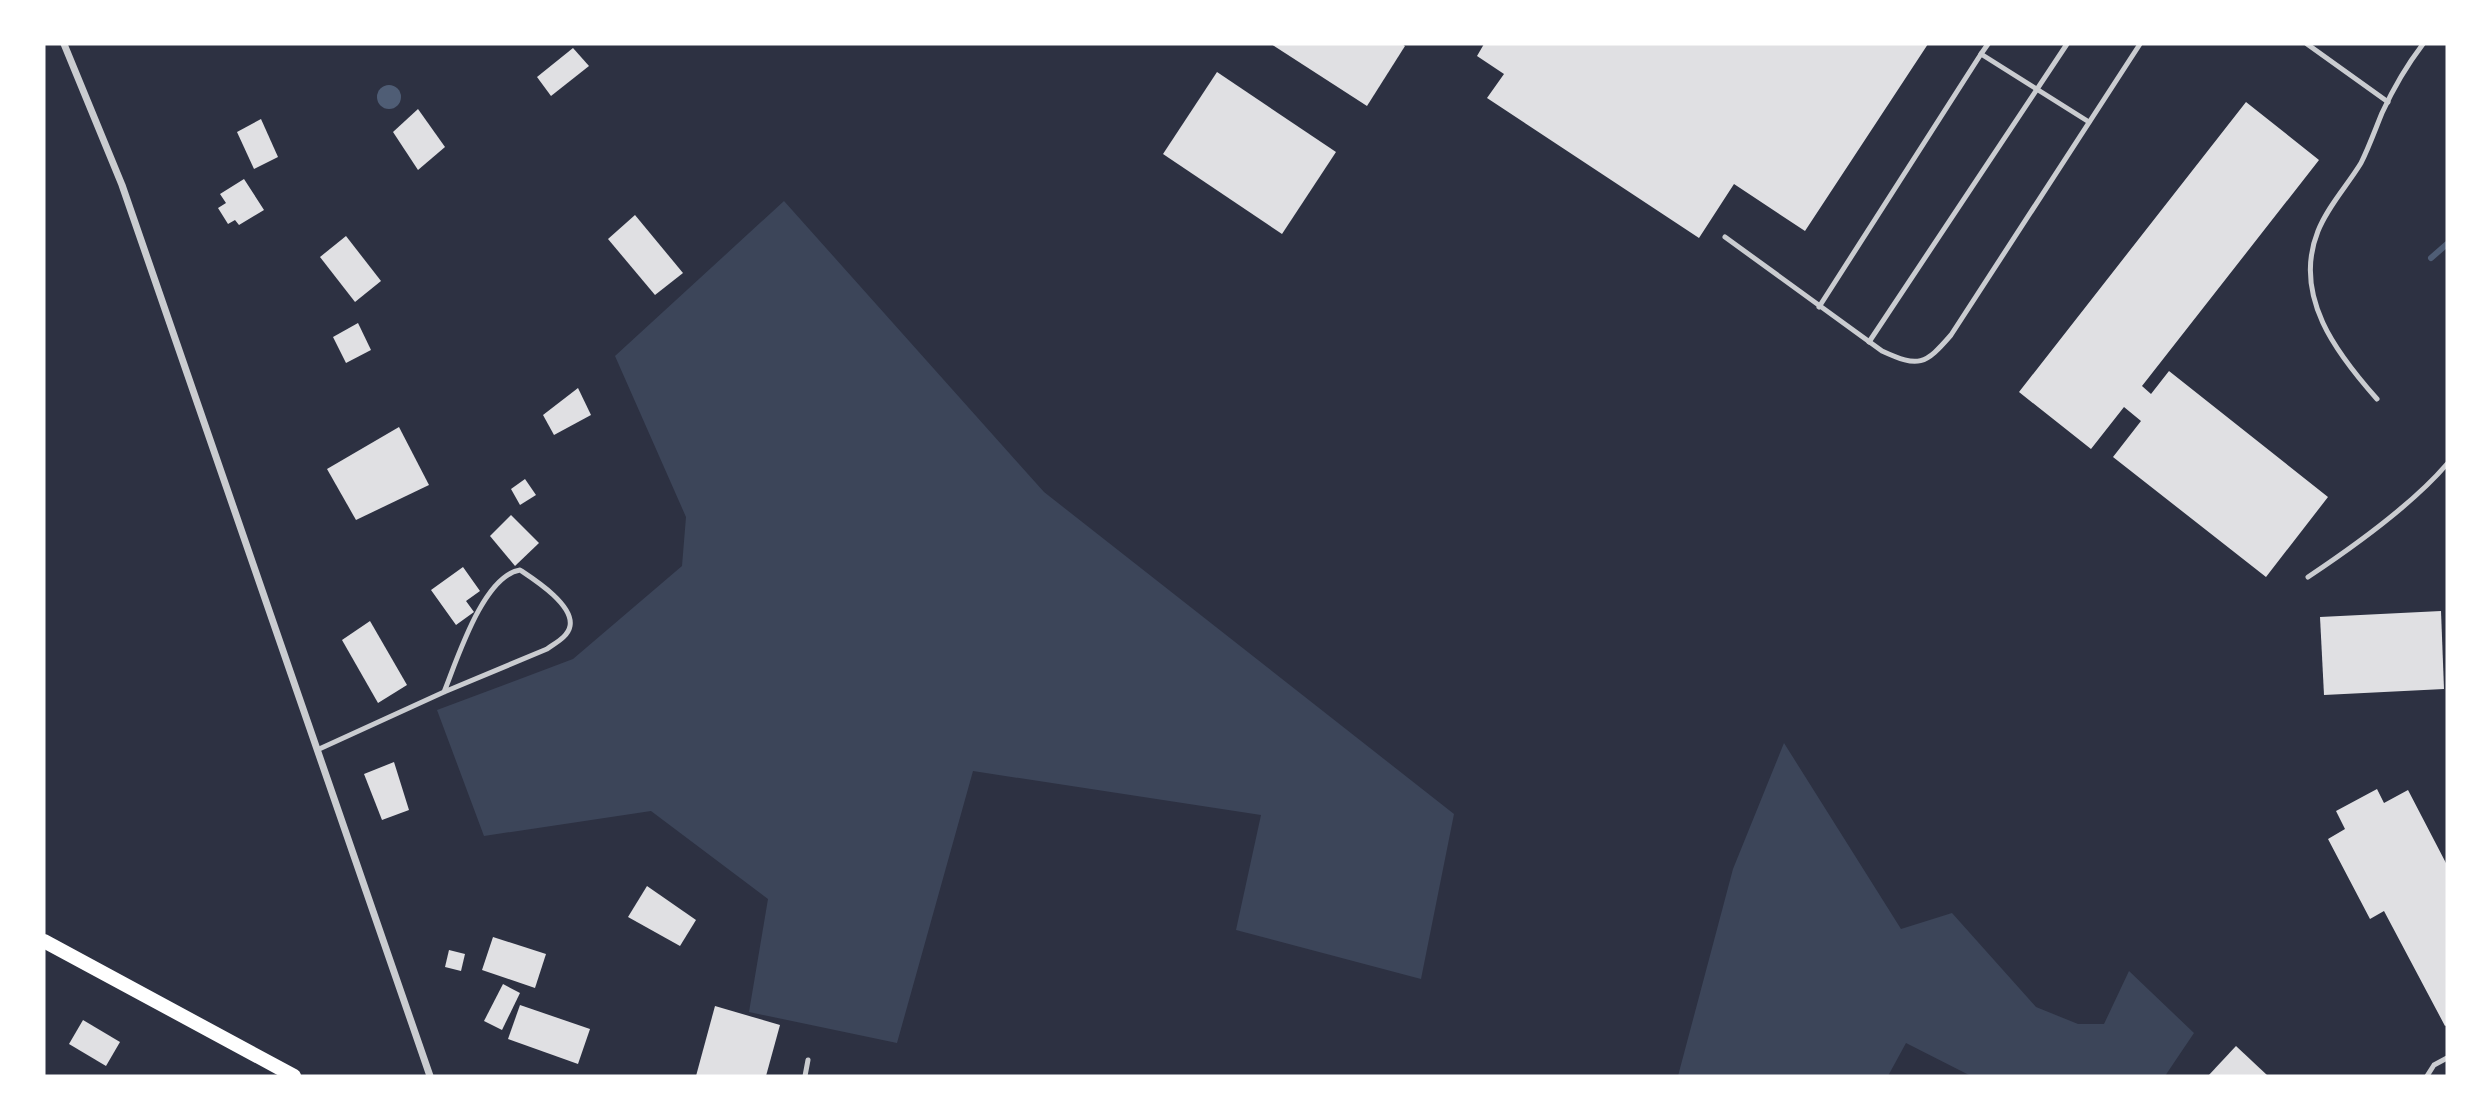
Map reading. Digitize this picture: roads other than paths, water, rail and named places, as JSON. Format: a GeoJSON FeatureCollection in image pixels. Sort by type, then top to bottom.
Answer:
{"type":"FeatureCollection","features":[{"type":"Feature","properties":{"kind":"main road"},"geometry":{"type":"LineString","coordinates":[[45,942],[295,1076]]}},
{"type":"Feature","properties":{"kind":"street"},"geometry":{"type":"LineString","coordinates":[[64,44],[122,185],[430,1076]]}},
{"type":"Feature","properties":{"kind":"lane"},"geometry":{"type":"LineString","coordinates":[[1819,307],[1988,44]]}},
{"type":"Feature","properties":{"kind":"lane"},"geometry":{"type":"LineString","coordinates":[[1869,342],[2039,90],[2067,44]]}},
{"type":"Feature","properties":{"kind":"lane"},"geometry":{"type":"LineString","coordinates":[[1725,237],[1882,351],[1917,363],[1934,354],[1951,335],[2140,44]]}},
{"type":"Feature","properties":{"kind":"lane"},"geometry":{"type":"LineString","coordinates":[[2306,44],[2388,102]]}},
{"type":"Feature","properties":{"kind":"lane"},"geometry":{"type":"LineString","coordinates":[[2377,399],[2346,364],[2331,341],[2311,286],[2312,259],[2318,232],[2361,162],[2388,102],[2410,61],[2423,44]]}},
{"type":"Feature","properties":{"kind":"lane"},"geometry":{"type":"LineString","coordinates":[[1981,54],[2089,122]]}},
{"type":"Feature","properties":{"kind":"lane"},"geometry":{"type":"LineString","coordinates":[[2308,578],[2388,517],[2435,478],[2447,464]]}},
{"type":"Feature","properties":{"kind":"lane"},"geometry":{"type":"LineString","coordinates":[[317,750],[547,649],[570,628],[570,614],[548,589],[520,570],[510,572],[495,587],[474,619],[444,692]]}},
{"type":"Feature","properties":{"kind":"lane"},"geometry":{"type":"LineString","coordinates":[[2427,1076],[2434,1065],[2447,1058]]}},
{"type":"Feature","properties":{"kind":"lane"},"geometry":{"type":"LineString","coordinates":[[804,1076],[808,1060]]}},
{"type":"Feature","properties":{"kind":"waterway"},"geometry":{"type":"LineString","coordinates":[[2431,258],[2447,244]]}}]}
